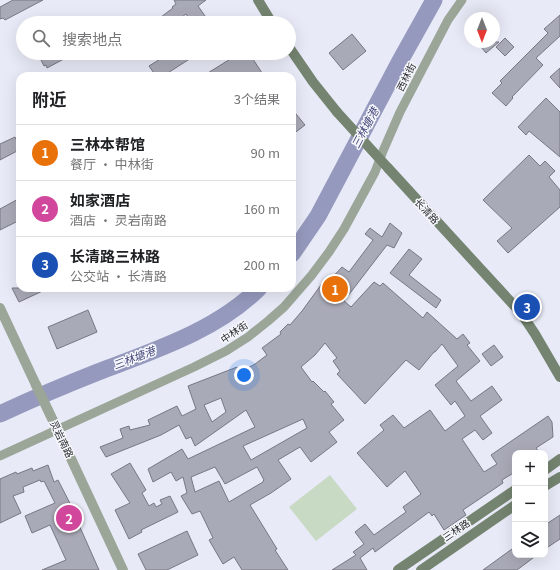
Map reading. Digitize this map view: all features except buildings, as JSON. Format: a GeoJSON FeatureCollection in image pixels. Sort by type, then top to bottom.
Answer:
{"type":"FeatureCollection","features":[{"type":"Feature","properties":{"kind":"main road"},"geometry":{"type":"LineString","coordinates":[[258,0],[268,16]]}},
{"type":"Feature","properties":{"kind":"main road","name":"长清路"},"geometry":{"type":"LineString","coordinates":[[296,57],[313,82],[337,112],[521,312],[560,377]]}},
{"type":"Feature","properties":{"kind":"main road"},"geometry":{"type":"LineString","coordinates":[[548,468],[560,459]]}},
{"type":"Feature","properties":{"kind":"main road"},"geometry":{"type":"LineString","coordinates":[[548,484],[560,477]]}},
{"type":"Feature","properties":{"kind":"main road","name":"三林路"},"geometry":{"type":"LineString","coordinates":[[398,570],[512,492]]}},
{"type":"Feature","properties":{"kind":"main road","name":"三林路"},"geometry":{"type":"LineString","coordinates":[[422,570],[512,507]]}},
{"type":"Feature","properties":{"kind":"street","name":"西林街"},"geometry":{"type":"LineString","coordinates":[[377,168],[400,112],[448,20],[462,0]]}},
{"type":"Feature","properties":{"kind":"street","name":"中林街"},"geometry":{"type":"LineString","coordinates":[[0,456],[194,367],[226,351],[248,337],[284,307],[311,276],[344,229],[377,168]]}},
{"type":"Feature","properties":{"kind":"street","name":"灵岩南路"},"geometry":{"type":"LineString","coordinates":[[0,308],[123,570]]}},
{"type":"Feature","properties":{"kind":"green space"},"geometry":{"type":"Polygon","coordinates":[[[330,475],[357,509],[316,541],[289,507],[330,475]]]}},
{"type":"Feature","properties":{"kind":"waterway","name":"三林塘港"},"geometry":{"type":"LineString","coordinates":[[296,248],[318,216],[434,0]]}},
{"type":"Feature","properties":{"kind":"waterway","name":"三林塘港"},"geometry":{"type":"LineString","coordinates":[[0,414],[61,387],[184,338],[224,316],[243,303],[255,292]]}},
{"type":"Feature","properties":{"kind":"place","name":"三林本帮馆"},"geometry":{"type":"Point","coordinates":[335,289]}},
{"type":"Feature","properties":{"kind":"place","name":"长清路三林路"},"geometry":{"type":"Point","coordinates":[527,307]}},
{"type":"Feature","properties":{"kind":"place","name":"如家酒店"},"geometry":{"type":"Point","coordinates":[69,518]}}]}
